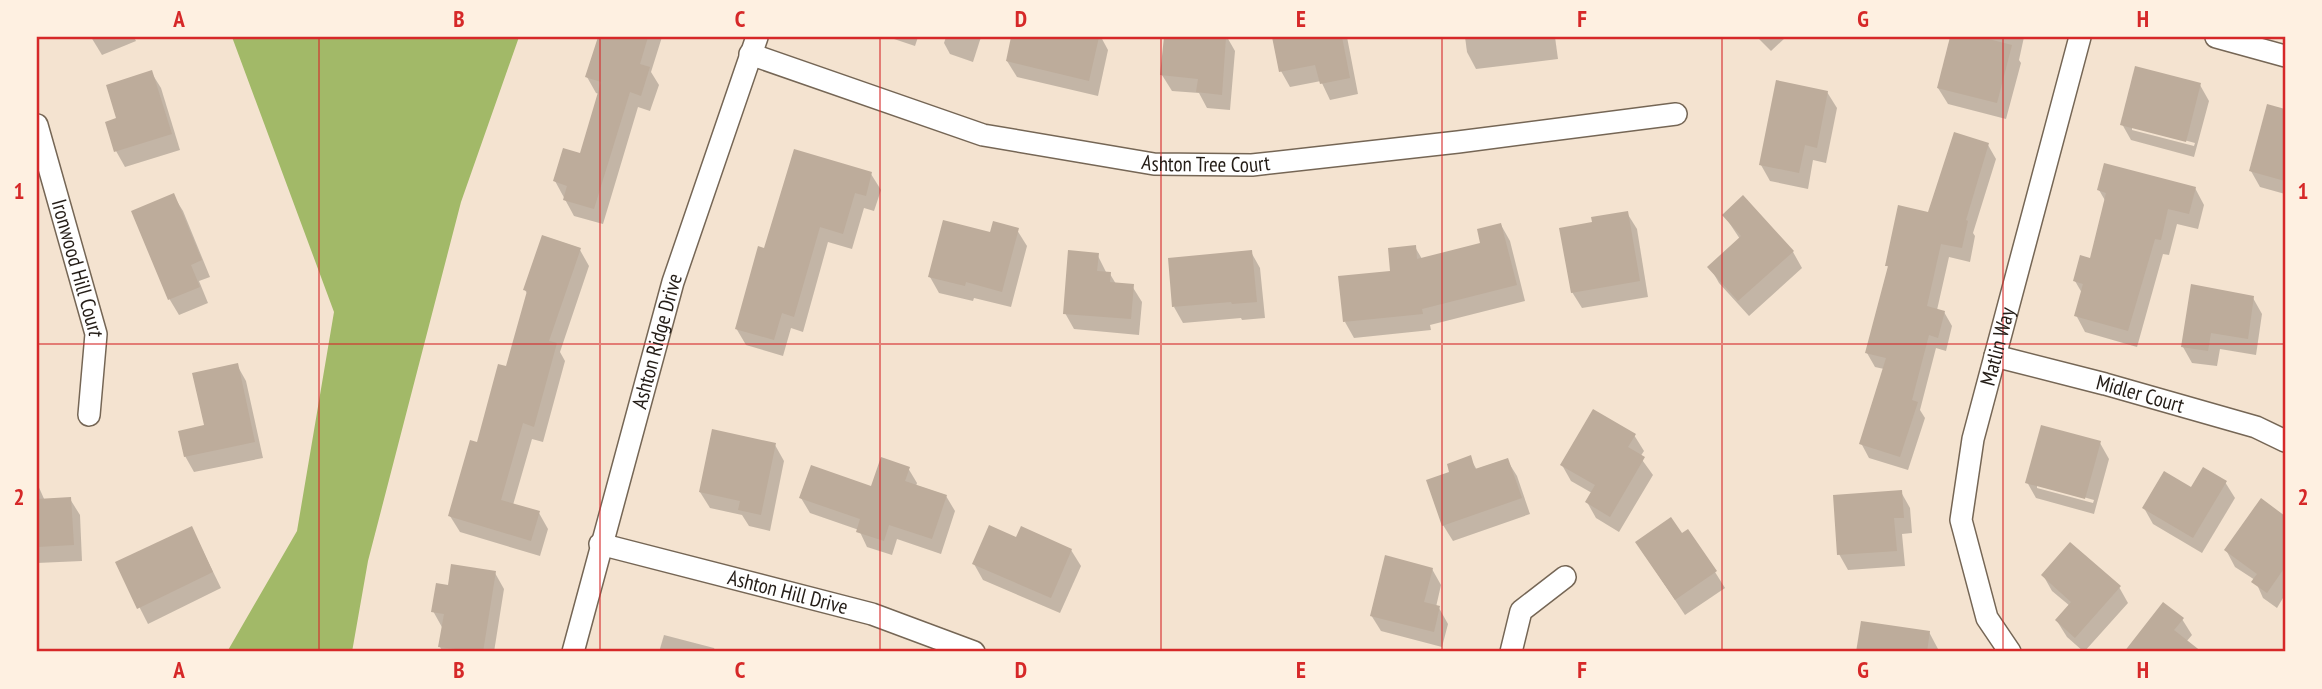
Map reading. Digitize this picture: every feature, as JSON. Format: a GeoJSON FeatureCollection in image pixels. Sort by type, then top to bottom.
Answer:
{"type":"FeatureCollection","features":[{"type":"Feature","properties":{"kind":"street","name":"Matlin Way"},"geometry":{"type":"LineString","coordinates":[[2010,652],[1987,618],[1961,520],[1973,439],[2080,37]]}},
{"type":"Feature","properties":{"kind":"street"},"geometry":{"type":"LineString","coordinates":[[2216,37],[2285,56]]}},
{"type":"Feature","properties":{"kind":"street","name":"Ashton Tree Court"},"geometry":{"type":"LineString","coordinates":[[754,45],[983,135],[1154,164],[1252,165],[1676,114]]}},
{"type":"Feature","properties":{"kind":"street","name":"Ashton Ridge Drive"},"geometry":{"type":"LineString","coordinates":[[573,652],[600,544],[673,282],[754,45]]}},
{"type":"Feature","properties":{"kind":"street","name":"Ironwood Hill Court"},"geometry":{"type":"LineString","coordinates":[[37,125],[96,334],[89,415]]}},
{"type":"Feature","properties":{"kind":"street","name":"Midler Court"},"geometry":{"type":"LineString","coordinates":[[1995,356],[2256,427],[2285,441]]}},
{"type":"Feature","properties":{"kind":"street","name":"Ashton Hill Drive"},"geometry":{"type":"LineString","coordinates":[[600,544],[872,614],[974,652]]}},
{"type":"Feature","properties":{"kind":"street"},"geometry":{"type":"LineString","coordinates":[[1511,652],[1521,611],[1565,577]]}},
{"type":"Feature","properties":{"kind":"green space"},"geometry":{"type":"Polygon","coordinates":[[[232,37],[519,37],[461,202],[368,561],[352,652],[227,652],[297,531],[334,312],[232,37]]]}},
{"type":"Feature","properties":{"kind":"building"},"geometry":{"type":"Polygon","coordinates":[[[598,37],[648,37],[640,64],[650,67],[641,96],[630,92],[594,209],[563,200],[567,186],[553,181],[563,148],[580,153],[601,82],[585,77],[598,37]]]}},
{"type":"Feature","properties":{"kind":"building"},"geometry":{"type":"Polygon","coordinates":[[[1011,37],[1099,37],[1089,81],[1006,61],[1011,37]]]}},
{"type":"Feature","properties":{"kind":"building"},"geometry":{"type":"Polygon","coordinates":[[[1164,37],[1226,37],[1222,95],[1196,92],[1198,79],[1160,75],[1164,37]]]}},
{"type":"Feature","properties":{"kind":"building"},"geometry":{"type":"Polygon","coordinates":[[[1272,37],[1342,37],[1350,78],[1320,84],[1315,65],[1279,72],[1272,37]]]}},
{"type":"Feature","properties":{"kind":"building"},"geometry":{"type":"Polygon","coordinates":[[[1950,37],[1981,37],[2012,45],[1997,103],[1937,88],[1950,37]]]}},
{"type":"Feature","properties":{"kind":"building"},"geometry":{"type":"Polygon","coordinates":[[[2135,66],[2201,83],[2186,142],[2120,125],[2135,66]]]}},
{"type":"Feature","properties":{"kind":"building"},"geometry":{"type":"Polygon","coordinates":[[[152,70],[172,134],[114,152],[105,122],[116,118],[106,85],[152,70]]]}},
{"type":"Feature","properties":{"kind":"building"},"geometry":{"type":"Polygon","coordinates":[[[1776,80],[1828,91],[1817,148],[1805,145],[1799,173],[1759,165],[1776,80]]]}},
{"type":"Feature","properties":{"kind":"building"},"geometry":{"type":"Polygon","coordinates":[[[2267,104],[2285,109],[2285,181],[2249,171],[2267,104]]]}},
{"type":"Feature","properties":{"kind":"building"},"geometry":{"type":"Polygon","coordinates":[[[1954,132],[1989,143],[1966,220],[1968,221],[1962,248],[1941,244],[1927,306],[1945,311],[1938,338],[1929,335],[1912,400],[1918,402],[1900,457],[1859,444],[1886,358],[1865,353],[1888,266],[1885,266],[1898,205],[1928,212],[1954,132]]]}},
{"type":"Feature","properties":{"kind":"building"},"geometry":{"type":"Polygon","coordinates":[[[794,149],[872,172],[866,196],[855,193],[843,234],[820,227],[794,317],[782,313],[774,340],[735,329],[758,246],[764,248],[794,149]]]}},
{"type":"Feature","properties":{"kind":"building"},"geometry":{"type":"Polygon","coordinates":[[[2104,163],[2196,187],[2189,214],[2168,209],[2161,240],[2155,239],[2128,331],[2074,316],[2083,284],[2073,281],[2080,255],[2090,258],[2106,193],[2097,190],[2104,163]]]}},
{"type":"Feature","properties":{"kind":"building"},"geometry":{"type":"Polygon","coordinates":[[[174,193],[202,260],[191,265],[200,287],[168,300],[131,211],[174,193]]]}},
{"type":"Feature","properties":{"kind":"building"},"geometry":{"type":"Polygon","coordinates":[[[1743,195],[1794,251],[1738,301],[1707,267],[1741,236],[1722,215],[1743,195]]]}},
{"type":"Feature","properties":{"kind":"building"},"geometry":{"type":"Polygon","coordinates":[[[1628,211],[1640,281],[1571,293],[1559,228],[1592,222],[1591,217],[1628,211]]]}},
{"type":"Feature","properties":{"kind":"building"},"geometry":{"type":"Polygon","coordinates":[[[943,220],[990,232],[993,221],[1019,228],[1002,292],[966,282],[965,286],[928,277],[943,220]]]}},
{"type":"Feature","properties":{"kind":"building"},"geometry":{"type":"Polygon","coordinates":[[[1501,223],[1517,285],[1422,309],[1423,314],[1343,322],[1338,276],[1390,271],[1388,248],[1416,245],[1417,259],[1480,243],[1477,229],[1501,223]]]}},
{"type":"Feature","properties":{"kind":"building"},"geometry":{"type":"Polygon","coordinates":[[[542,235],[581,248],[549,341],[557,343],[534,427],[523,423],[501,500],[540,511],[531,541],[448,516],[470,440],[477,442],[498,364],[506,366],[527,291],[523,290],[542,235]]]}},
{"type":"Feature","properties":{"kind":"building"},"geometry":{"type":"Polygon","coordinates":[[[1068,250],[1099,253],[1097,271],[1111,272],[1110,282],[1134,284],[1131,319],[1063,314],[1068,250]]]}},
{"type":"Feature","properties":{"kind":"building"},"geometry":{"type":"Polygon","coordinates":[[[1252,250],[1257,302],[1172,307],[1168,258],[1252,250]]]}},
{"type":"Feature","properties":{"kind":"building"},"geometry":{"type":"Polygon","coordinates":[[[2191,284],[2254,296],[2248,339],[2211,333],[2208,351],[2181,347],[2191,284]]]}},
{"type":"Feature","properties":{"kind":"building"},"geometry":{"type":"Polygon","coordinates":[[[238,363],[255,442],[184,457],[178,431],[204,425],[192,373],[238,363]]]}},
{"type":"Feature","properties":{"kind":"building"},"geometry":{"type":"Polygon","coordinates":[[[1593,409],[1636,434],[1628,447],[1645,457],[1610,517],[1585,502],[1595,485],[1560,465],[1593,409]]]}},
{"type":"Feature","properties":{"kind":"building"},"geometry":{"type":"Polygon","coordinates":[[[2041,425],[2101,441],[2085,499],[2025,483],[2041,425]]]}},
{"type":"Feature","properties":{"kind":"building"},"geometry":{"type":"Polygon","coordinates":[[[712,429],[776,443],[761,515],[738,510],[740,501],[699,492],[712,429]]]}},
{"type":"Feature","properties":{"kind":"building"},"geometry":{"type":"Polygon","coordinates":[[[1471,455],[1475,469],[1508,458],[1522,498],[1442,526],[1426,480],[1449,472],[1447,464],[1471,455]]]}},
{"type":"Feature","properties":{"kind":"building"},"geometry":{"type":"Polygon","coordinates":[[[881,457],[910,467],[905,481],[947,495],[932,539],[889,525],[884,541],[856,532],[860,519],[799,498],[811,465],[871,486],[881,457]]]}},
{"type":"Feature","properties":{"kind":"building"},"geometry":{"type":"Polygon","coordinates":[[[2203,467],[2227,481],[2193,538],[2142,508],[2164,471],[2191,487],[2203,467]]]}},
{"type":"Feature","properties":{"kind":"building"},"geometry":{"type":"Polygon","coordinates":[[[1902,490],[1904,518],[1894,518],[1897,551],[1837,555],[1833,495],[1902,490]]]}},
{"type":"Feature","properties":{"kind":"building"},"geometry":{"type":"Polygon","coordinates":[[[71,497],[74,545],[37,547],[37,499],[71,497]]]}},
{"type":"Feature","properties":{"kind":"building"},"geometry":{"type":"Polygon","coordinates":[[[2261,498],[2285,516],[2285,567],[2267,593],[2251,582],[2257,574],[2224,550],[2261,498]]]}},
{"type":"Feature","properties":{"kind":"building"},"geometry":{"type":"Polygon","coordinates":[[[1671,517],[1682,533],[1688,529],[1717,571],[1675,600],[1635,542],[1671,517]]]}},
{"type":"Feature","properties":{"kind":"building"},"geometry":{"type":"Polygon","coordinates":[[[989,525],[1016,537],[1021,526],[1072,549],[1051,598],[972,564],[989,525]]]}},
{"type":"Feature","properties":{"kind":"building"},"geometry":{"type":"Polygon","coordinates":[[[192,526],[213,572],[137,609],[115,562],[192,526]]]}},
{"type":"Feature","properties":{"kind":"building"},"geometry":{"type":"Polygon","coordinates":[[[2070,542],[2121,586],[2075,638],[2055,620],[2071,602],[2041,575],[2070,542]]]}},
{"type":"Feature","properties":{"kind":"building"},"geometry":{"type":"Polygon","coordinates":[[[1385,555],[1433,568],[1424,602],[1440,606],[1434,632],[1370,616],[1385,555]]]}},
{"type":"Feature","properties":{"kind":"building"},"geometry":{"type":"Polygon","coordinates":[[[451,564],[496,571],[483,652],[438,647],[444,614],[431,612],[436,583],[448,585],[451,564]]]}},
{"type":"Feature","properties":{"kind":"building"},"geometry":{"type":"Polygon","coordinates":[[[2163,602],[2184,618],[2174,630],[2202,652],[2124,652],[2163,602]]]}},
{"type":"Feature","properties":{"kind":"building"},"geometry":{"type":"Polygon","coordinates":[[[1861,621],[1930,631],[1927,652],[1856,652],[1861,621]]]}}]}
